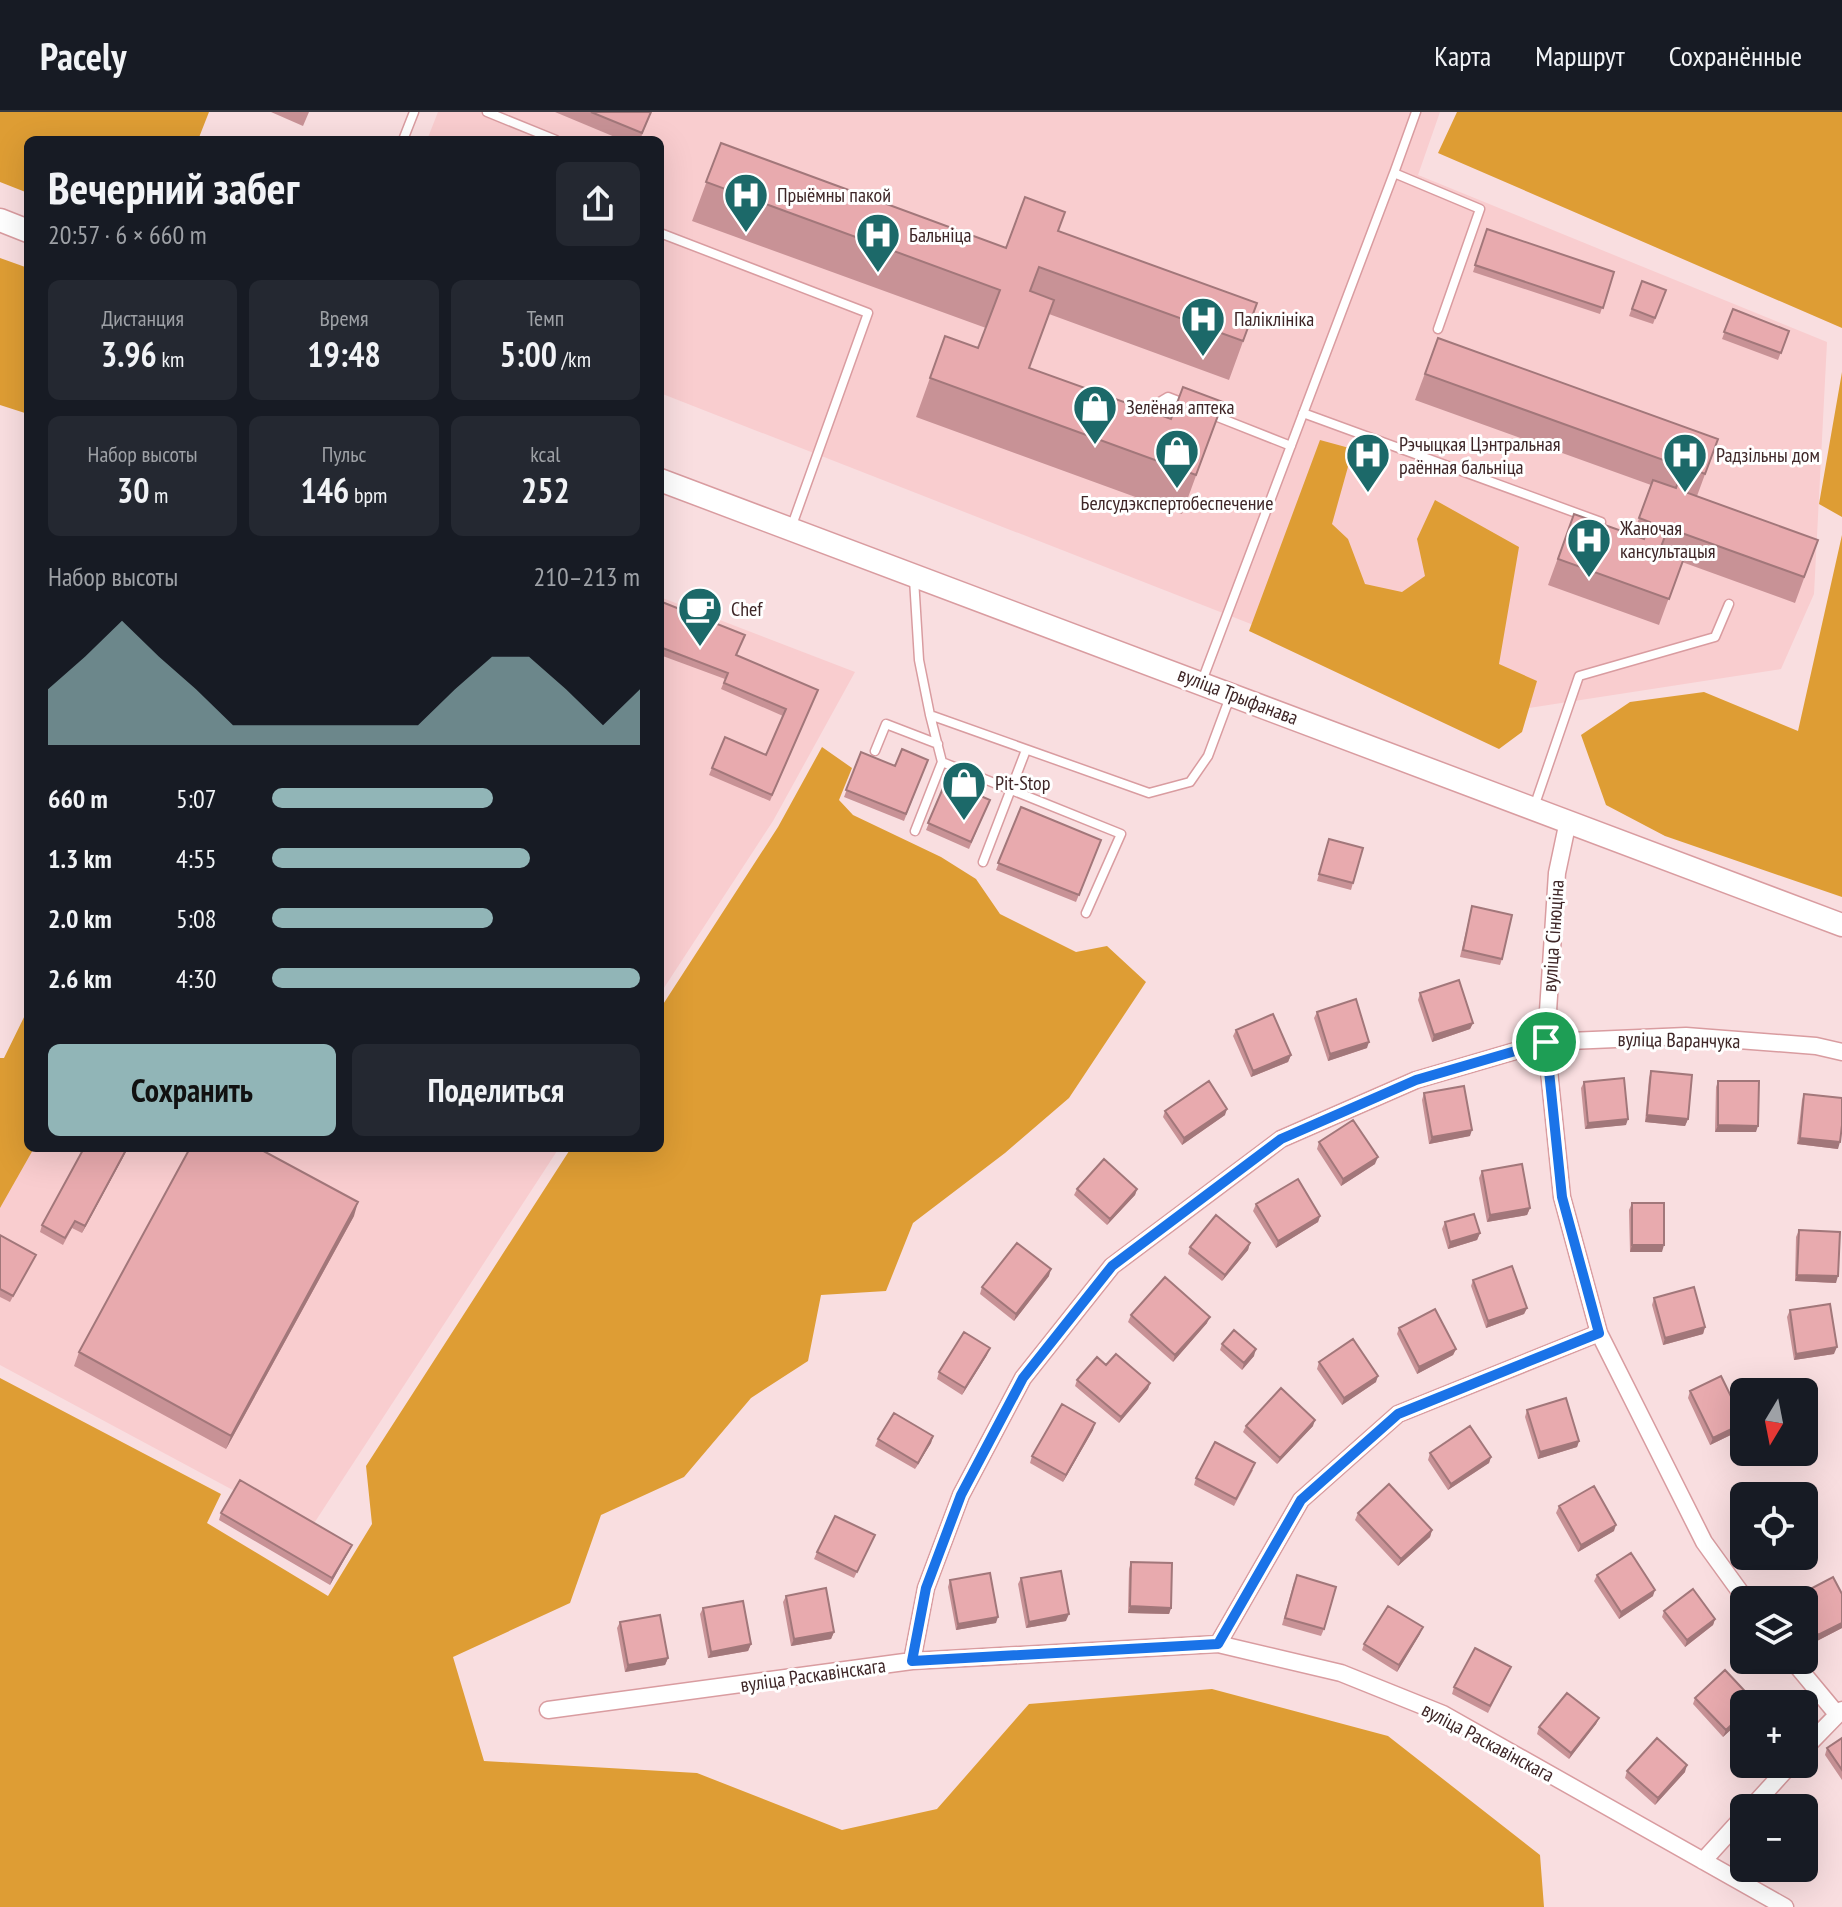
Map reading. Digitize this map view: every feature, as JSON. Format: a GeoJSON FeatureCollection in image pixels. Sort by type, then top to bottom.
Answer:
{"type":"FeatureCollection","features":[{"type":"Feature","properties":{"kind":"street"},"geometry":{"type":"LineString","coordinates":[[0,220],[24,229]]}},
{"type":"Feature","properties":{"kind":"street","name":"вуліца Трыфанава"},"geometry":{"type":"LineString","coordinates":[[664,482],[1842,925]]}},
{"type":"Feature","properties":{"kind":"street","name":"вуліца Сінюціна"},"geometry":{"type":"LineString","coordinates":[[1568,821],[1557,873],[1546,1042],[1562,1197],[1599,1333],[1704,1542],[1736,1586]]}},
{"type":"Feature","properties":{"kind":"street","name":"вуліца Варанчука"},"geometry":{"type":"LineString","coordinates":[[912,1661],[926,1588],[961,1495],[1023,1378],[1112,1266],[1281,1139],[1416,1080],[1546,1042],[1686,1036],[1816,1046],[1842,1052]]}},
{"type":"Feature","properties":{"kind":"street"},"geometry":{"type":"LineString","coordinates":[[1218,1644],[1301,1500],[1398,1414],[1599,1333]]}},
{"type":"Feature","properties":{"kind":"street","name":"вуліца Раскавінскага"},"geometry":{"type":"LineString","coordinates":[[548,1710],[912,1661],[1218,1644],[1341,1673],[1443,1714],[1785,1907]]}},
{"type":"Feature","properties":{"kind":"street"},"geometry":{"type":"LineString","coordinates":[[1805,1674],[1839,1712],[1818,1734]]}},
{"type":"Feature","properties":{"kind":"street"},"geometry":{"type":"LineString","coordinates":[[1764,1794],[1778,1778]]}},
{"type":"Feature","properties":{"kind":"street"},"geometry":{"type":"LineString","coordinates":[[1703,1861],[1730,1831]]}},
{"type":"Feature","properties":{"kind":"lane"},"geometry":{"type":"LineString","coordinates":[[405,136],[414,112]]}},
{"type":"Feature","properties":{"kind":"lane"},"geometry":{"type":"LineString","coordinates":[[487,112],[546,136]]}},
{"type":"Feature","properties":{"kind":"lane"},"geometry":{"type":"LineString","coordinates":[[1202,682],[1416,112]]}},
{"type":"Feature","properties":{"kind":"lane"},"geometry":{"type":"LineString","coordinates":[[1394,173],[1480,209],[1438,329]]}},
{"type":"Feature","properties":{"kind":"lane"},"geometry":{"type":"LineString","coordinates":[[664,235],[868,313],[790,530]]}},
{"type":"Feature","properties":{"kind":"lane"},"geometry":{"type":"LineString","coordinates":[[1132,419],[1168,397],[1291,446]]}},
{"type":"Feature","properties":{"kind":"lane"},"geometry":{"type":"LineString","coordinates":[[1303,413],[1601,522]]}},
{"type":"Feature","properties":{"kind":"lane"},"geometry":{"type":"LineString","coordinates":[[914,575],[917,649],[942,762],[915,831]]}},
{"type":"Feature","properties":{"kind":"lane"},"geometry":{"type":"LineString","coordinates":[[1534,808],[1579,676],[1715,637],[1729,604]]}},
{"type":"Feature","properties":{"kind":"lane"},"geometry":{"type":"LineString","coordinates":[[930,715],[1149,793],[1190,782],[1208,756],[1232,693]]}},
{"type":"Feature","properties":{"kind":"lane"},"geometry":{"type":"LineString","coordinates":[[875,751],[886,724],[938,744]]}},
{"type":"Feature","properties":{"kind":"lane"},"geometry":{"type":"LineString","coordinates":[[983,862],[1026,750]]}},
{"type":"Feature","properties":{"kind":"lane"},"geometry":{"type":"LineString","coordinates":[[942,762],[1121,834],[1086,913]]}},
{"type":"Feature","properties":{"kind":"shaded area"},"geometry":{"type":"Polygon","coordinates":[[[0,112],[209,112],[200,136],[24,136],[24,191],[0,182],[0,112]]]}},
{"type":"Feature","properties":{"kind":"shaded area","name":"Рэчыцкая Цэнтральная раённая бальніца"},"geometry":{"type":"Polygon","coordinates":[[[438,112],[1440,112],[1418,175],[1827,342],[1814,594],[1781,669],[1484,715],[664,395],[664,136],[429,136],[438,112]]]}},
{"type":"Feature","properties":{"kind":"shaded area"},"geometry":{"type":"Polygon","coordinates":[[[1457,112],[1842,112],[1842,328],[1438,153],[1457,112]]]}},
{"type":"Feature","properties":{"kind":"shaded area"},"geometry":{"type":"Polygon","coordinates":[[[0,258],[24,267],[24,413],[0,405],[0,258]]]}},
{"type":"Feature","properties":{"kind":"shaded area"},"geometry":{"type":"Polygon","coordinates":[[[1842,372],[1842,517],[1819,504],[1842,372]]]}},
{"type":"Feature","properties":{"kind":"shaded area"},"geometry":{"type":"Polygon","coordinates":[[[1320,440],[1353,449],[1332,524],[1348,539],[1365,584],[1402,592],[1425,576],[1417,539],[1435,500],[1519,547],[1499,664],[1537,681],[1522,732],[1499,749],[1249,631],[1320,440]]]}},
{"type":"Feature","properties":{"kind":"shaded area"},"geometry":{"type":"Polygon","coordinates":[[[1842,535],[1842,897],[1665,836],[1606,805],[1581,735],[1630,702],[1704,692],[1798,731],[1842,535]]]}},
{"type":"Feature","properties":{"kind":"shaded area"},"geometry":{"type":"Polygon","coordinates":[[[664,599],[855,672],[773,821],[664,988],[664,599]]]}},
{"type":"Feature","properties":{"kind":"shaded area"},"geometry":{"type":"Polygon","coordinates":[[[822,747],[852,768],[839,800],[853,815],[941,857],[976,879],[1000,914],[1076,952],[1107,946],[1146,982],[1069,1098],[1005,1153],[913,1223],[886,1291],[821,1295],[808,1361],[751,1398],[684,1477],[601,1515],[570,1603],[453,1657],[484,1761],[697,1773],[842,1830],[937,1809],[1029,1704],[1212,1689],[1388,1736],[1540,1855],[1544,1907],[0,1907],[0,1378],[221,1494],[207,1523],[328,1596],[372,1524],[366,1466],[568,1152],[664,1152],[664,1003],[778,827],[822,747]]]}},
{"type":"Feature","properties":{"kind":"shaded area"},"geometry":{"type":"Polygon","coordinates":[[[24,1017],[24,1152],[32,1152],[0,1208],[0,1058],[4,1058],[24,1017]]]}},
{"type":"Feature","properties":{"kind":"shaded area"},"geometry":{"type":"Polygon","coordinates":[[[24,1150],[556,1152],[309,1531],[0,1365],[0,1164],[24,1150]]]}},
{"type":"Feature","properties":{"kind":"building"},"geometry":{"type":"Polygon","coordinates":[[[591,112],[651,112],[642,133],[591,112]]]}},
{"type":"Feature","properties":{"kind":"building"},"geometry":{"type":"Polygon","coordinates":[[[721,143],[1006,248],[1025,197],[1065,212],[1058,231],[1257,303],[1243,341],[1039,267],[1030,291],[1054,300],[1029,368],[1171,419],[1183,387],[1223,402],[1196,475],[930,378],[945,336],[978,348],[1000,290],[706,182],[721,143]]]}},
{"type":"Feature","properties":{"kind":"building"},"geometry":{"type":"Polygon","coordinates":[[[1487,229],[1614,272],[1603,308],[1475,265],[1487,229]]]}},
{"type":"Feature","properties":{"kind":"building"},"geometry":{"type":"Polygon","coordinates":[[[1642,281],[1666,290],[1655,318],[1632,309],[1642,281]]]}},
{"type":"Feature","properties":{"kind":"building"},"geometry":{"type":"Polygon","coordinates":[[[1733,309],[1789,331],[1781,353],[1724,332],[1733,309]]]}},
{"type":"Feature","properties":{"kind":"building"},"geometry":{"type":"Polygon","coordinates":[[[1438,338],[1718,439],[1705,474],[1693,469],[1685,492],[1818,540],[1804,577],[1668,528],[1661,547],[1685,555],[1669,599],[1558,559],[1574,514],[1644,539],[1650,522],[1639,518],[1653,480],[1676,488],[1683,467],[1425,374],[1438,338]]]}},
{"type":"Feature","properties":{"kind":"building"},"geometry":{"type":"Polygon","coordinates":[[[664,603],[745,635],[736,655],[818,690],[772,795],[712,768],[725,737],[766,755],[786,709],[724,683],[728,673],[664,649],[664,603]]]}},
{"type":"Feature","properties":{"kind":"building"},"geometry":{"type":"Polygon","coordinates":[[[902,749],[928,760],[906,814],[846,790],[861,752],[895,766],[902,749]]]}},
{"type":"Feature","properties":{"kind":"building"},"geometry":{"type":"Polygon","coordinates":[[[946,781],[990,800],[971,842],[928,823],[946,781]]]}},
{"type":"Feature","properties":{"kind":"building"},"geometry":{"type":"Polygon","coordinates":[[[1021,807],[1101,840],[1079,895],[998,863],[1021,807]]]}},
{"type":"Feature","properties":{"kind":"building"},"geometry":{"type":"Polygon","coordinates":[[[1329,839],[1363,848],[1353,883],[1319,874],[1329,839]]]}},
{"type":"Feature","properties":{"kind":"building"},"geometry":{"type":"Polygon","coordinates":[[[1472,906],[1512,915],[1502,959],[1463,950],[1472,906]]]}},
{"type":"Feature","properties":{"kind":"building"},"geometry":{"type":"Polygon","coordinates":[[[1459,980],[1473,1023],[1434,1035],[1420,993],[1459,980]]]}},
{"type":"Feature","properties":{"kind":"building"},"geometry":{"type":"Polygon","coordinates":[[[1356,999],[1369,1042],[1330,1054],[1317,1012],[1356,999]]]}},
{"type":"Feature","properties":{"kind":"building"},"geometry":{"type":"Polygon","coordinates":[[[1273,1014],[1291,1055],[1253,1071],[1236,1030],[1273,1014]]]}},
{"type":"Feature","properties":{"kind":"building"},"geometry":{"type":"Polygon","coordinates":[[[1651,1071],[1692,1075],[1688,1119],[1647,1115],[1651,1071]]]}},
{"type":"Feature","properties":{"kind":"building"},"geometry":{"type":"Polygon","coordinates":[[[1624,1078],[1628,1119],[1588,1123],[1584,1082],[1624,1078]]]}},
{"type":"Feature","properties":{"kind":"building"},"geometry":{"type":"Polygon","coordinates":[[[1209,1081],[1227,1109],[1184,1138],[1165,1111],[1209,1081]]]}},
{"type":"Feature","properties":{"kind":"building"},"geometry":{"type":"Polygon","coordinates":[[[1718,1081],[1759,1081],[1758,1126],[1718,1125],[1718,1081]]]}},
{"type":"Feature","properties":{"kind":"building"},"geometry":{"type":"Polygon","coordinates":[[[1464,1086],[1472,1130],[1432,1137],[1424,1093],[1464,1086]]]}},
{"type":"Feature","properties":{"kind":"building"},"geometry":{"type":"Polygon","coordinates":[[[1804,1094],[1842,1098],[1840,1142],[1800,1138],[1804,1094]]]}},
{"type":"Feature","properties":{"kind":"building"},"geometry":{"type":"Polygon","coordinates":[[[1353,1120],[1378,1157],[1343,1179],[1319,1142],[1353,1120]]]}},
{"type":"Feature","properties":{"kind":"building"},"geometry":{"type":"Polygon","coordinates":[[[82,1152],[125,1152],[85,1226],[75,1221],[65,1238],[42,1225],[82,1152]]]}},
{"type":"Feature","properties":{"kind":"building"},"geometry":{"type":"Polygon","coordinates":[[[188,1152],[265,1152],[358,1202],[231,1436],[79,1352],[188,1152]]]}},
{"type":"Feature","properties":{"kind":"building"},"geometry":{"type":"Polygon","coordinates":[[[1104,1159],[1137,1189],[1110,1219],[1077,1189],[1104,1159]]]}},
{"type":"Feature","properties":{"kind":"building"},"geometry":{"type":"Polygon","coordinates":[[[1522,1164],[1530,1208],[1490,1215],[1482,1171],[1522,1164]]]}},
{"type":"Feature","properties":{"kind":"building"},"geometry":{"type":"Polygon","coordinates":[[[1298,1179],[1320,1216],[1278,1241],[1256,1204],[1298,1179]]]}},
{"type":"Feature","properties":{"kind":"building"},"geometry":{"type":"Polygon","coordinates":[[[1632,1203],[1664,1203],[1664,1245],[1632,1245],[1632,1203]]]}},
{"type":"Feature","properties":{"kind":"building"},"geometry":{"type":"Polygon","coordinates":[[[1474,1214],[1480,1233],[1450,1242],[1445,1222],[1474,1214]]]}},
{"type":"Feature","properties":{"kind":"building"},"geometry":{"type":"Polygon","coordinates":[[[1216,1215],[1250,1243],[1225,1275],[1190,1247],[1216,1215]]]}},
{"type":"Feature","properties":{"kind":"building"},"geometry":{"type":"Polygon","coordinates":[[[1799,1230],[1840,1232],[1838,1276],[1797,1275],[1799,1230]]]}},
{"type":"Feature","properties":{"kind":"building"},"geometry":{"type":"Polygon","coordinates":[[[0,1235],[36,1255],[13,1296],[0,1289],[0,1235]]]}},
{"type":"Feature","properties":{"kind":"building"},"geometry":{"type":"Polygon","coordinates":[[[1017,1243],[1051,1269],[1016,1314],[982,1287],[1017,1243]]]}},
{"type":"Feature","properties":{"kind":"building"},"geometry":{"type":"Polygon","coordinates":[[[1512,1266],[1527,1308],[1488,1321],[1473,1280],[1512,1266]]]}},
{"type":"Feature","properties":{"kind":"building"},"geometry":{"type":"Polygon","coordinates":[[[1165,1277],[1210,1317],[1175,1355],[1131,1315],[1165,1277]]]}},
{"type":"Feature","properties":{"kind":"building"},"geometry":{"type":"Polygon","coordinates":[[[1694,1287],[1705,1327],[1665,1338],[1654,1298],[1694,1287]]]}},
{"type":"Feature","properties":{"kind":"building"},"geometry":{"type":"Polygon","coordinates":[[[1830,1304],[1837,1347],[1796,1354],[1790,1310],[1830,1304]]]}},
{"type":"Feature","properties":{"kind":"building"},"geometry":{"type":"Polygon","coordinates":[[[1435,1309],[1456,1349],[1419,1367],[1399,1328],[1435,1309]]]}},
{"type":"Feature","properties":{"kind":"building"},"geometry":{"type":"Polygon","coordinates":[[[1234,1330],[1256,1349],[1244,1363],[1222,1344],[1234,1330]]]}},
{"type":"Feature","properties":{"kind":"building"},"geometry":{"type":"Polygon","coordinates":[[[964,1332],[990,1348],[965,1388],[939,1372],[964,1332]]]}},
{"type":"Feature","properties":{"kind":"building"},"geometry":{"type":"Polygon","coordinates":[[[1353,1339],[1378,1376],[1344,1398],[1319,1362],[1353,1339]]]}},
{"type":"Feature","properties":{"kind":"building"},"geometry":{"type":"Polygon","coordinates":[[[1116,1354],[1150,1383],[1121,1417],[1077,1380],[1097,1357],[1106,1365],[1116,1354]]]}},
{"type":"Feature","properties":{"kind":"building"},"geometry":{"type":"Polygon","coordinates":[[[1721,1376],[1730,1394],[1730,1430],[1713,1438],[1690,1391],[1721,1376]]]}},
{"type":"Feature","properties":{"kind":"building"},"geometry":{"type":"Polygon","coordinates":[[[1281,1388],[1315,1420],[1280,1458],[1246,1426],[1281,1388]]]}},
{"type":"Feature","properties":{"kind":"building"},"geometry":{"type":"Polygon","coordinates":[[[1566,1398],[1579,1441],[1540,1452],[1527,1410],[1566,1398]]]}},
{"type":"Feature","properties":{"kind":"building"},"geometry":{"type":"Polygon","coordinates":[[[1062,1404],[1095,1423],[1066,1475],[1032,1456],[1062,1404]]]}},
{"type":"Feature","properties":{"kind":"building"},"geometry":{"type":"Polygon","coordinates":[[[894,1413],[933,1436],[918,1463],[878,1439],[894,1413]]]}},
{"type":"Feature","properties":{"kind":"building"},"geometry":{"type":"Polygon","coordinates":[[[1470,1426],[1491,1457],[1451,1484],[1430,1453],[1470,1426]]]}},
{"type":"Feature","properties":{"kind":"building"},"geometry":{"type":"Polygon","coordinates":[[[1215,1442],[1255,1463],[1236,1499],[1196,1478],[1215,1442]]]}},
{"type":"Feature","properties":{"kind":"building"},"geometry":{"type":"Polygon","coordinates":[[[240,1480],[352,1545],[332,1578],[221,1513],[240,1480]]]}},
{"type":"Feature","properties":{"kind":"building"},"geometry":{"type":"Polygon","coordinates":[[[1389,1484],[1432,1530],[1401,1559],[1358,1513],[1389,1484]]]}},
{"type":"Feature","properties":{"kind":"building"},"geometry":{"type":"Polygon","coordinates":[[[1594,1486],[1616,1525],[1581,1545],[1559,1506],[1594,1486]]]}},
{"type":"Feature","properties":{"kind":"building"},"geometry":{"type":"Polygon","coordinates":[[[835,1516],[875,1535],[857,1572],[817,1552],[835,1516]]]}},
{"type":"Feature","properties":{"kind":"building"},"geometry":{"type":"Polygon","coordinates":[[[1631,1553],[1655,1590],[1621,1612],[1597,1575],[1631,1553]]]}},
{"type":"Feature","properties":{"kind":"building"},"geometry":{"type":"Polygon","coordinates":[[[1131,1562],[1172,1563],[1171,1608],[1130,1606],[1131,1562]]]}},
{"type":"Feature","properties":{"kind":"building"},"geometry":{"type":"Polygon","coordinates":[[[1061,1571],[1069,1614],[1029,1622],[1021,1578],[1061,1571]]]}},
{"type":"Feature","properties":{"kind":"building"},"geometry":{"type":"Polygon","coordinates":[[[990,1573],[998,1617],[958,1624],[950,1580],[990,1573]]]}},
{"type":"Feature","properties":{"kind":"building"},"geometry":{"type":"Polygon","coordinates":[[[1297,1575],[1336,1587],[1324,1629],[1285,1618],[1297,1575]]]}},
{"type":"Feature","properties":{"kind":"building"},"geometry":{"type":"Polygon","coordinates":[[[1833,1577],[1842,1594],[1842,1623],[1818,1635],[1818,1586],[1833,1577]]]}},
{"type":"Feature","properties":{"kind":"building"},"geometry":{"type":"Polygon","coordinates":[[[826,1588],[834,1632],[794,1639],[786,1596],[826,1588]]]}},
{"type":"Feature","properties":{"kind":"building"},"geometry":{"type":"Polygon","coordinates":[[[1693,1589],[1715,1619],[1687,1640],[1664,1611],[1693,1589]]]}},
{"type":"Feature","properties":{"kind":"building"},"geometry":{"type":"Polygon","coordinates":[[[743,1601],[751,1644],[711,1652],[703,1608],[743,1601]]]}},
{"type":"Feature","properties":{"kind":"building"},"geometry":{"type":"Polygon","coordinates":[[[1388,1606],[1423,1627],[1399,1665],[1364,1644],[1388,1606]]]}},
{"type":"Feature","properties":{"kind":"building"},"geometry":{"type":"Polygon","coordinates":[[[660,1615],[668,1658],[628,1665],[620,1622],[660,1615]]]}},
{"type":"Feature","properties":{"kind":"building"},"geometry":{"type":"Polygon","coordinates":[[[1475,1648],[1511,1667],[1490,1706],[1454,1687],[1475,1648]]]}},
{"type":"Feature","properties":{"kind":"building"},"geometry":{"type":"Polygon","coordinates":[[[1725,1670],[1744,1690],[1730,1690],[1730,1726],[1726,1730],[1695,1698],[1725,1670]]]}},
{"type":"Feature","properties":{"kind":"building"},"geometry":{"type":"Polygon","coordinates":[[[1567,1693],[1599,1718],[1571,1753],[1539,1727],[1567,1693]]]}},
{"type":"Feature","properties":{"kind":"building"},"geometry":{"type":"Polygon","coordinates":[[[1657,1738],[1687,1765],[1658,1798],[1627,1771],[1657,1738]]]}},
{"type":"Feature","properties":{"kind":"building"},"geometry":{"type":"Polygon","coordinates":[[[1842,1738],[1842,1770],[1827,1748],[1842,1738]]]}},
{"type":"Feature","properties":{"kind":"place","name":"Прыёмны пакой"},"geometry":{"type":"Point","coordinates":[746,234]}},
{"type":"Feature","properties":{"kind":"place","name":"Бальніца"},"geometry":{"type":"Point","coordinates":[878,274]}},
{"type":"Feature","properties":{"kind":"place","name":"Паліклініка"},"geometry":{"type":"Point","coordinates":[1203,358]}},
{"type":"Feature","properties":{"kind":"place","name":"Зелёная аптека"},"geometry":{"type":"Point","coordinates":[1095,446]}},
{"type":"Feature","properties":{"kind":"place","name":"Белсудэкспертобеспечение"},"geometry":{"type":"Point","coordinates":[1177,490]}},
{"type":"Feature","properties":{"kind":"place","name":"Рэчыцкая Цэнтральная раённая бальніца"},"geometry":{"type":"Point","coordinates":[1368,494]}},
{"type":"Feature","properties":{"kind":"place","name":"Радзільны дом"},"geometry":{"type":"Point","coordinates":[1685,494]}},
{"type":"Feature","properties":{"kind":"place","name":"Жаночая кансультацыя"},"geometry":{"type":"Point","coordinates":[1589,579]}},
{"type":"Feature","properties":{"kind":"place","name":"Chef"},"geometry":{"type":"Point","coordinates":[700,648]}},
{"type":"Feature","properties":{"kind":"place","name":"Pit-Stop"},"geometry":{"type":"Point","coordinates":[964,822]}},
{"type":"Feature","properties":{"kind":"route"},"geometry":{"type":"LineString","coordinates":[[1546,1042],[1562,1197],[1599,1333],[1398,1414],[1301,1500],[1218,1644],[912,1661],[926,1588],[961,1495],[1023,1378],[1112,1266],[1281,1139],[1416,1080],[1546,1042]]}}]}
